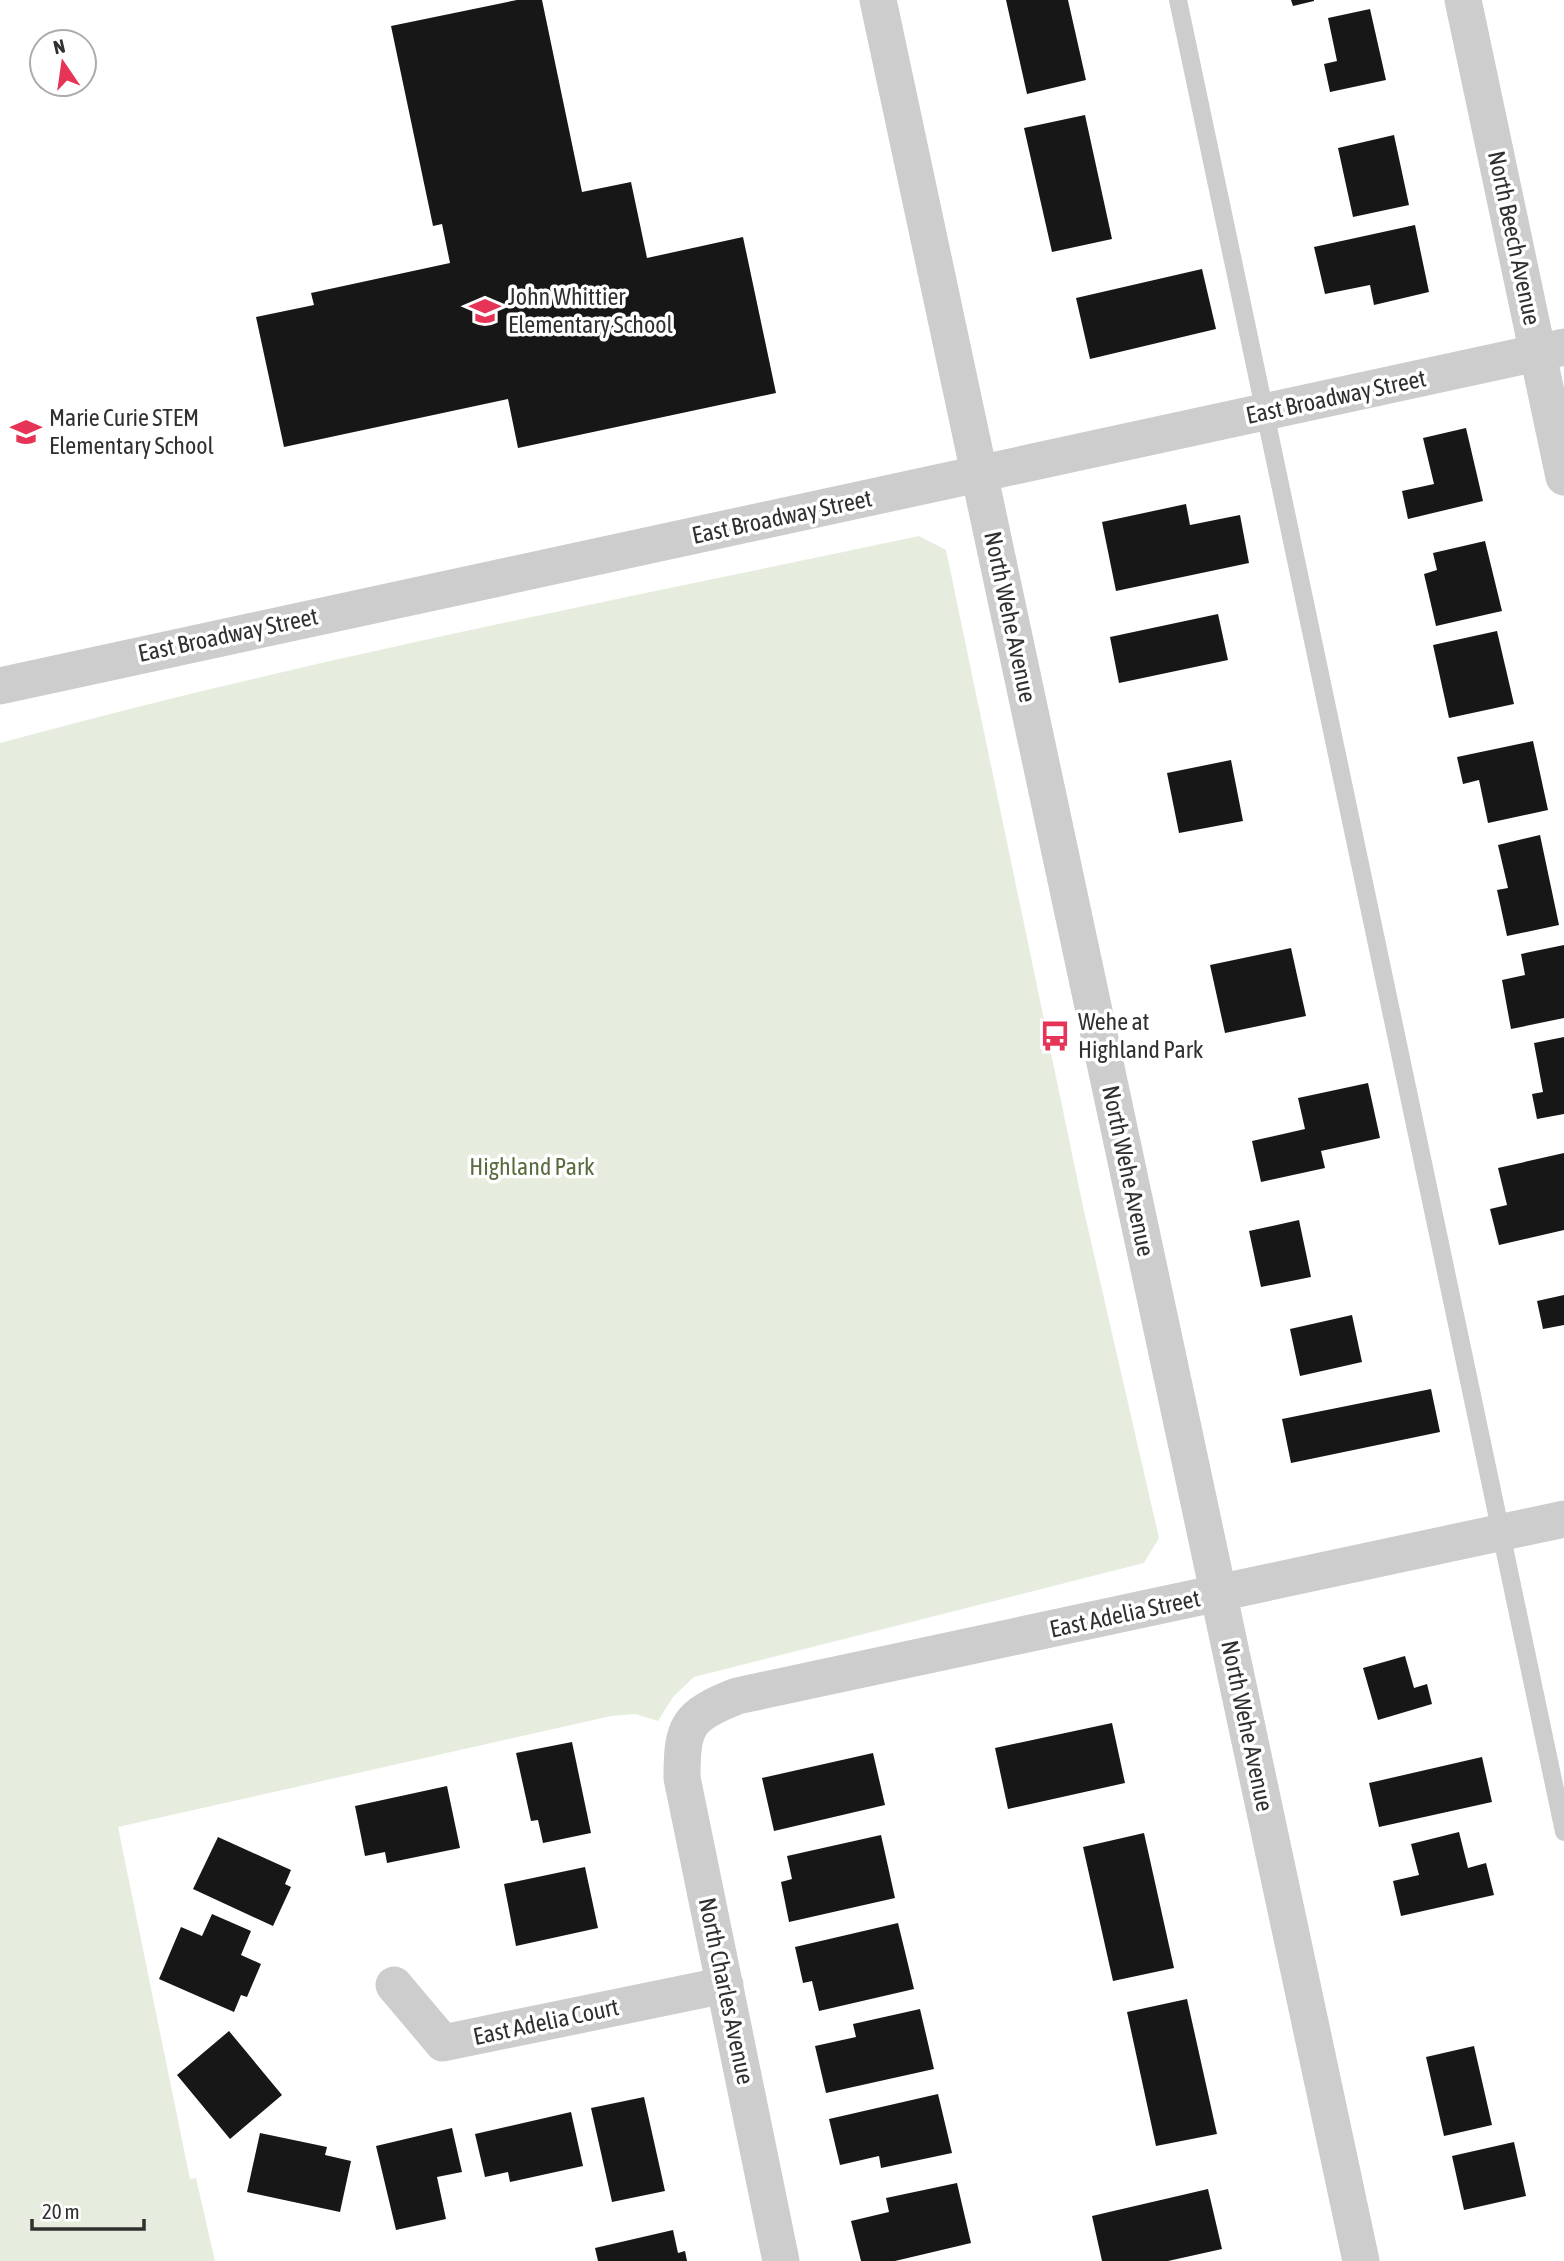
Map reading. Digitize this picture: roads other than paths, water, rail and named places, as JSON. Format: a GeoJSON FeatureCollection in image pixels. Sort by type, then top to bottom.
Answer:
{"type":"FeatureCollection","features":[{"type":"Feature","properties":{"kind":"street","name":"North Wehe Avenue"},"geometry":{"type":"LineString","coordinates":[[878,0],[1360,2261]]}},
{"type":"Feature","properties":{"kind":"street","name":"North Beech Avenue"},"geometry":{"type":"LineString","coordinates":[[1463,0],[1551,350],[1564,477]]}},
{"type":"Feature","properties":{"kind":"street","name":"East Broadway Street"},"geometry":{"type":"LineString","coordinates":[[0,686],[1551,350]]}},
{"type":"Feature","properties":{"kind":"street","name":"East Adelia Street"},"geometry":{"type":"LineString","coordinates":[[691,1720],[711,1707],[737,1696],[1564,1519]]}},
{"type":"Feature","properties":{"kind":"street","name":"North Charles Avenue"},"geometry":{"type":"LineString","coordinates":[[691,1720],[682,1749],[682,1778],[781,2261]]}},
{"type":"Feature","properties":{"kind":"street","name":"East Adelia Court"},"geometry":{"type":"LineString","coordinates":[[394,1985],[443,2043],[725,1985]]}},
{"type":"Feature","properties":{"kind":"lane"},"geometry":{"type":"LineString","coordinates":[[1178,0],[1564,1832]]}},
{"type":"Feature","properties":{"kind":"place","name":"John Whittier Elementary School"},"geometry":{"type":"Point","coordinates":[485,311]}},
{"type":"Feature","properties":{"kind":"place","name":"Marie Curie STEM Elementary School"},"geometry":{"type":"Point","coordinates":[26,432]}},
{"type":"Feature","properties":{"kind":"place","name":"Wehe at Highland Park"},"geometry":{"type":"Point","coordinates":[1055,1036]}},
{"type":"Feature","properties":{"kind":"park label","name":"Highland Park"},"geometry":{"type":"Point","coordinates":[532,1167]}}]}
